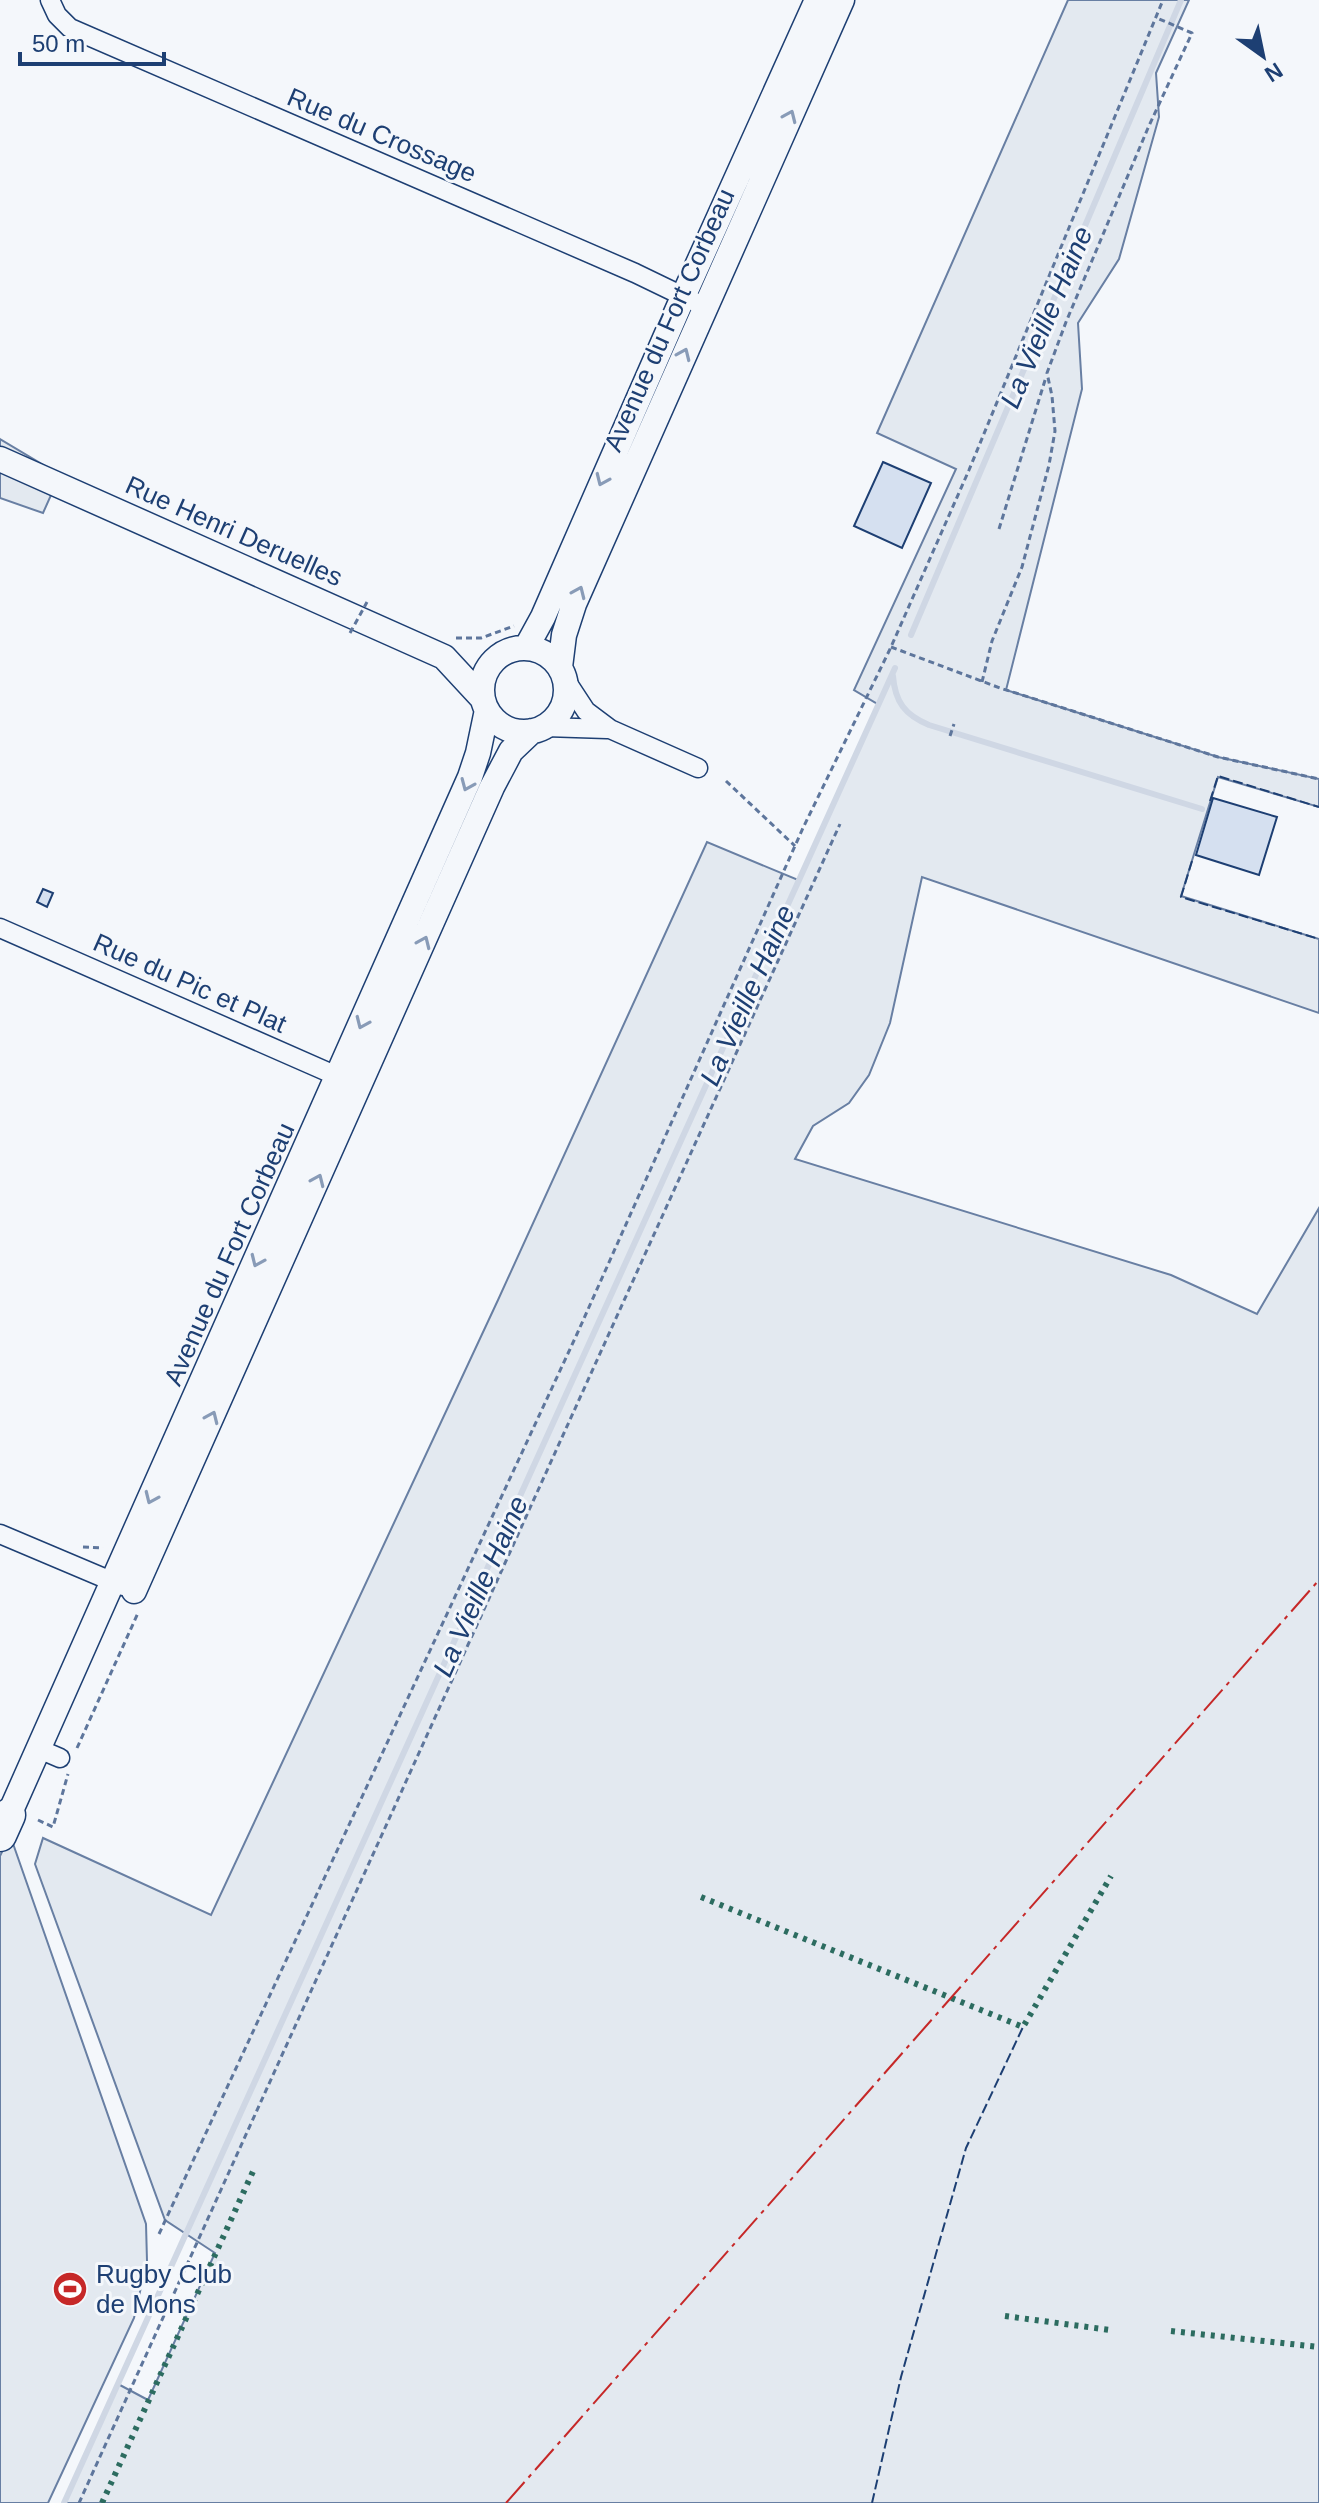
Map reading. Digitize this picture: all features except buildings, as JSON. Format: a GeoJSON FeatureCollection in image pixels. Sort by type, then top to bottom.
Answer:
{"type":"FeatureCollection","features":[{"type":"Feature","properties":{"kind":"street","name":"Rue du Crossage"},"geometry":{"type":"LineString","coordinates":[[50,0],[57,15],[70,28],[635,273],[694,302]]}},
{"type":"Feature","properties":{"kind":"street","name":"Avenue du Fort Corbeau"},"geometry":{"type":"LineString","coordinates":[[562,673],[564,635],[574,604],[817,0]]}},
{"type":"Feature","properties":{"kind":"street","name":"Avenue du Fort Corbeau"},"geometry":{"type":"LineString","coordinates":[[526,648],[842,0]]}},
{"type":"Feature","properties":{"kind":"street","name":"Rue Henri Deruelles"},"geometry":{"type":"LineString","coordinates":[[0,459],[444,657],[484,704]]}},
{"type":"Feature","properties":{"kind":"street"},"geometry":{"type":"LineString","coordinates":[[610,729],[584,726],[518,732],[505,728],[494,720],[484,704],[482,686],[485,674],[501,654],[526,648],[539,650],[550,656],[586,711],[610,729],[698,768]]}},
{"type":"Feature","properties":{"kind":"street","name":"Rue Henri Deruelles"},"geometry":{"type":"LineString","coordinates":[[444,657],[501,654]]}},
{"type":"Feature","properties":{"kind":"street"},"geometry":{"type":"LineString","coordinates":[[539,729],[563,706],[566,693],[562,673]]}},
{"type":"Feature","properties":{"kind":"street","name":"Avenue du Fort Corbeau"},"geometry":{"type":"LineString","coordinates":[[4,1825],[50,1754],[348,1081],[470,777],[484,704]]}},
{"type":"Feature","properties":{"kind":"street","name":"Avenue du Fort Corbeau"},"geometry":{"type":"LineString","coordinates":[[348,1081],[511,751],[539,729]]}},
{"type":"Feature","properties":{"kind":"street","name":"Rue du Pic et Plat"},"geometry":{"type":"LineString","coordinates":[[0,928],[348,1081]]}},
{"type":"Feature","properties":{"kind":"street"},"geometry":{"type":"LineString","coordinates":[[0,1534],[124,1586]]}},
{"type":"Feature","properties":{"kind":"path"},"geometry":{"type":"LineString","coordinates":[[159,2234],[577,1334],[795,846],[891,647],[969,470],[1163,0]]}},
{"type":"Feature","properties":{"kind":"path"},"geometry":{"type":"LineString","coordinates":[[999,529],[1066,322],[1192,33],[1155,17]]}},
{"type":"Feature","properties":{"kind":"path"},"geometry":{"type":"LineString","coordinates":[[982,682],[992,641],[1022,567],[1049,465],[1055,431],[1047,373]]}},
{"type":"Feature","properties":{"kind":"path"},"geometry":{"type":"LineString","coordinates":[[350,633],[367,602]]}},
{"type":"Feature","properties":{"kind":"path"},"geometry":{"type":"LineString","coordinates":[[891,647],[982,682],[1218,757],[1319,779]]}},
{"type":"Feature","properties":{"kind":"path"},"geometry":{"type":"LineString","coordinates":[[950,736],[954,724]]}},
{"type":"Feature","properties":{"kind":"path"},"geometry":{"type":"LineString","coordinates":[[726,781],[795,846]]}},
{"type":"Feature","properties":{"kind":"path"},"geometry":{"type":"LineString","coordinates":[[79,2503],[840,824]]}},
{"type":"Feature","properties":{"kind":"shaded area"},"geometry":{"type":"Polygon","coordinates":[[[1068,0],[1189,0],[1156,73],[1159,117],[1119,259],[1078,323],[1082,389],[1006,690],[1218,757],[1319,779],[1319,807],[1218,777],[1181,896],[1319,939],[1319,1013],[922,877],[890,1023],[869,1075],[849,1103],[813,1126],[795,1159],[1171,1275],[1257,1314],[1319,1208],[1319,2503],[64,2503],[118,2384],[148,2400],[215,2253],[165,2220],[35,1864],[43,1838],[211,1915],[498,1300],[707,842],[798,880],[879,705],[854,690],[956,469],[877,433],[1068,0]]]}},
{"type":"Feature","properties":{"kind":"shaded area"},"geometry":{"type":"Polygon","coordinates":[[[0,439],[60,475],[43,513],[0,498],[0,439]]]}},
{"type":"Feature","properties":{"kind":"shaded area","name":"Rugby Club de Mons"},"geometry":{"type":"Polygon","coordinates":[[[10,1835],[146,2224],[147,2261],[134,2318],[48,2503],[0,2503],[0,1856],[10,1835]]]}},
{"type":"Feature","properties":{"kind":"waterway","name":"La Vieille Haine"},"geometry":{"type":"LineString","coordinates":[[911,635],[1181,0]]}},
{"type":"Feature","properties":{"kind":"waterway","name":"La Vieille Haine"},"geometry":{"type":"LineString","coordinates":[[64,2503],[895,668]]}},
{"type":"Feature","properties":{"kind":"waterway"},"geometry":{"type":"LineString","coordinates":[[893,676],[896,693],[903,706],[929,725],[1202,809]]}},
{"type":"Feature","properties":{"kind":"hedge"},"geometry":{"type":"LineString","coordinates":[[701,1897],[1023,2027],[1111,1876]]}},
{"type":"Feature","properties":{"kind":"hedge"},"geometry":{"type":"LineString","coordinates":[[102,2503],[255,2167]]}},
{"type":"Feature","properties":{"kind":"hedge"},"geometry":{"type":"LineString","coordinates":[[1005,2316],[1110,2330]]}},
{"type":"Feature","properties":{"kind":"hedge"},"geometry":{"type":"LineString","coordinates":[[1171,2331],[1319,2347]]}},
{"type":"Feature","properties":{"kind":"fence"},"geometry":{"type":"LineString","coordinates":[[1210,801],[1218,776],[1319,807]]}},
{"type":"Feature","properties":{"kind":"fence"},"geometry":{"type":"LineString","coordinates":[[1192,861],[1181,897],[1319,939]]}},
{"type":"Feature","properties":{"kind":"fence"},"geometry":{"type":"LineString","coordinates":[[872,2503],[901,2377],[966,2148],[1023,2027]]}},
{"type":"Feature","properties":{"kind":"power"},"geometry":{"type":"LineString","coordinates":[[506,2503],[1319,1580]]}},
{"type":"Feature","properties":{"kind":"place","name":"Rugby Club de Mons"},"geometry":{"type":"Point","coordinates":[70,2289]}}]}
